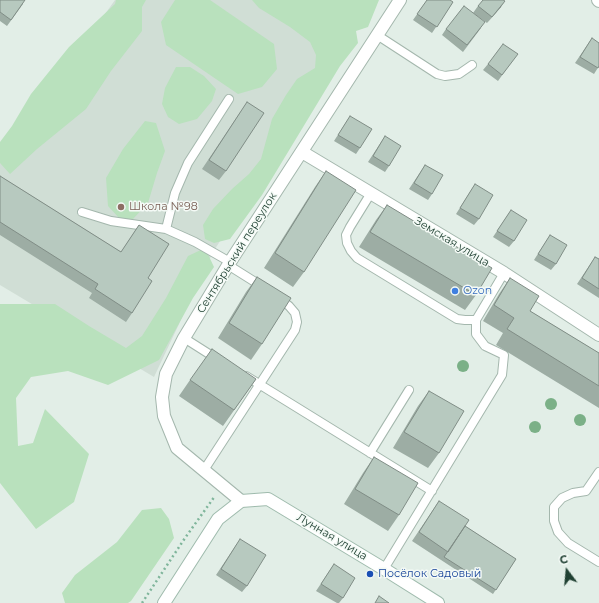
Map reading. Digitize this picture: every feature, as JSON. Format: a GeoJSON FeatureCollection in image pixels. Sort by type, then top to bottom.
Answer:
{"type":"FeatureCollection","features":[{"type":"Feature","properties":{"kind":"street","name":"Сентябрьский переулок"},"geometry":{"type":"LineString","coordinates":[[241,502],[177,448],[164,416],[162,397],[166,374],[184,338],[229,263],[400,0]]}},
{"type":"Feature","properties":{"kind":"street","name":"Земская улица"},"geometry":{"type":"LineString","coordinates":[[302,152],[504,273],[599,335]]}},
{"type":"Feature","properties":{"kind":"street","name":"Лунная улица"},"geometry":{"type":"LineString","coordinates":[[241,502],[268,500],[438,603]]}},
{"type":"Feature","properties":{"kind":"street"},"geometry":{"type":"LineString","coordinates":[[164,603],[218,519],[241,502]]}},
{"type":"Feature","properties":{"kind":"lane"},"geometry":{"type":"LineString","coordinates":[[377,35],[437,74],[445,76],[459,74],[472,65]]}},
{"type":"Feature","properties":{"kind":"lane"},"geometry":{"type":"LineString","coordinates":[[166,229],[175,193],[188,163],[229,99]]}},
{"type":"Feature","properties":{"kind":"lane"},"geometry":{"type":"LineString","coordinates":[[371,193],[346,235],[347,243],[351,251],[357,258],[458,319],[476,320]]}},
{"type":"Feature","properties":{"kind":"lane"},"geometry":{"type":"LineString","coordinates":[[82,212],[111,221],[166,229],[195,242],[271,292],[289,306],[295,313],[297,322],[295,330],[204,470]]}},
{"type":"Feature","properties":{"kind":"lane"},"geometry":{"type":"LineString","coordinates":[[384,569],[502,375],[504,355],[485,346],[476,334],[476,320],[504,273]]}},
{"type":"Feature","properties":{"kind":"lane"},"geometry":{"type":"LineString","coordinates":[[184,338],[222,362]]}},
{"type":"Feature","properties":{"kind":"lane"},"geometry":{"type":"LineString","coordinates":[[241,374],[432,491]]}},
{"type":"Feature","properties":{"kind":"lane"},"geometry":{"type":"LineString","coordinates":[[370,453],[409,390]]}},
{"type":"Feature","properties":{"kind":"lane"},"geometry":{"type":"LineString","coordinates":[[599,472],[586,491],[573,493],[562,498],[554,507],[554,521],[558,532],[568,542],[599,562]]}},
{"type":"Feature","properties":{"kind":"path"},"geometry":{"type":"LineString","coordinates":[[142,603],[222,485]]}},
{"type":"Feature","properties":{"kind":"shaded area","name":"Школа №98"},"geometry":{"type":"Polygon","coordinates":[[[115,0],[283,0],[349,41],[213,252],[154,377],[0,285],[0,161],[115,0]]]}},
{"type":"Feature","properties":{"kind":"green space"},"geometry":{"type":"Polygon","coordinates":[[[116,0],[146,0],[142,7],[142,31],[111,71],[86,109],[37,149],[10,174],[0,163],[0,142],[12,126],[31,94],[69,47],[115,4],[116,0]]]}},
{"type":"Feature","properties":{"kind":"green space"},"geometry":{"type":"Polygon","coordinates":[[[175,0],[210,0],[274,44],[277,69],[262,87],[238,94],[166,45],[161,22],[175,0]]]}},
{"type":"Feature","properties":{"kind":"green space"},"geometry":{"type":"Polygon","coordinates":[[[252,0],[379,0],[368,27],[356,31],[358,43],[340,66],[262,195],[230,239],[214,243],[205,239],[203,225],[213,209],[249,174],[261,159],[272,119],[286,95],[297,79],[315,68],[316,55],[310,42],[290,27],[259,8],[252,0]]]}},
{"type":"Feature","properties":{"kind":"green space"},"geometry":{"type":"Polygon","coordinates":[[[176,67],[190,67],[204,76],[216,89],[212,101],[197,119],[179,124],[168,117],[162,104],[165,88],[176,67]]]}},
{"type":"Feature","properties":{"kind":"green space"},"geometry":{"type":"Polygon","coordinates":[[[145,121],[156,123],[165,151],[148,203],[133,219],[120,219],[108,206],[106,178],[123,149],[145,121]]]}},
{"type":"Feature","properties":{"kind":"green space"},"geometry":{"type":"Polygon","coordinates":[[[205,248],[214,267],[193,298],[159,360],[108,385],[68,371],[31,377],[16,398],[18,446],[33,443],[45,409],[89,454],[74,502],[36,529],[0,483],[0,304],[55,304],[126,348],[142,336],[166,298],[188,256],[205,248]]]}},
{"type":"Feature","properties":{"kind":"green space"},"geometry":{"type":"Polygon","coordinates":[[[161,508],[169,519],[174,538],[131,601],[128,603],[65,603],[62,593],[75,575],[117,542],[142,510],[161,508]]]}},
{"type":"Feature","properties":{"kind":"building"},"geometry":{"type":"Polygon","coordinates":[[[0,0],[25,0],[11,20],[0,12],[0,0]]]}},
{"type":"Feature","properties":{"kind":"building"},"geometry":{"type":"Polygon","coordinates":[[[427,0],[450,0],[453,2],[437,27],[417,14],[427,0]]]}},
{"type":"Feature","properties":{"kind":"building"},"geometry":{"type":"Polygon","coordinates":[[[483,0],[505,1],[492,17],[478,6],[483,0]]]}},
{"type":"Feature","properties":{"kind":"building"},"geometry":{"type":"Polygon","coordinates":[[[464,6],[485,22],[467,45],[446,29],[464,6]]]}},
{"type":"Feature","properties":{"kind":"building"},"geometry":{"type":"Polygon","coordinates":[[[592,38],[599,43],[598,68],[580,57],[592,38]]]}},
{"type":"Feature","properties":{"kind":"building"},"geometry":{"type":"Polygon","coordinates":[[[503,44],[518,54],[502,75],[488,64],[503,44]]]}},
{"type":"Feature","properties":{"kind":"building"},"geometry":{"type":"Polygon","coordinates":[[[247,102],[264,113],[226,171],[209,160],[247,102]]]}},
{"type":"Feature","properties":{"kind":"building"},"geometry":{"type":"Polygon","coordinates":[[[350,116],[372,129],[360,148],[338,135],[350,116]]]}},
{"type":"Feature","properties":{"kind":"building"},"geometry":{"type":"Polygon","coordinates":[[[385,136],[401,146],[389,166],[373,156],[385,136]]]}},
{"type":"Feature","properties":{"kind":"building"},"geometry":{"type":"Polygon","coordinates":[[[425,165],[443,175],[432,194],[414,183],[425,165]]]}},
{"type":"Feature","properties":{"kind":"building"},"geometry":{"type":"Polygon","coordinates":[[[326,171],[356,190],[304,272],[275,253],[326,171]]]}},
{"type":"Feature","properties":{"kind":"building"},"geometry":{"type":"Polygon","coordinates":[[[0,176],[121,252],[139,225],[169,244],[148,278],[152,281],[132,313],[95,289],[98,284],[0,222],[0,176]]]}},
{"type":"Feature","properties":{"kind":"building"},"geometry":{"type":"Polygon","coordinates":[[[475,184],[493,195],[479,219],[460,208],[475,184]]]}},
{"type":"Feature","properties":{"kind":"building"},"geometry":{"type":"Polygon","coordinates":[[[387,205],[492,268],[476,295],[370,232],[387,205]]]}},
{"type":"Feature","properties":{"kind":"building"},"geometry":{"type":"Polygon","coordinates":[[[511,210],[527,220],[514,241],[497,231],[511,210]]]}},
{"type":"Feature","properties":{"kind":"building"},"geometry":{"type":"Polygon","coordinates":[[[550,235],[567,245],[556,264],[538,254],[550,235]]]}},
{"type":"Feature","properties":{"kind":"building"},"geometry":{"type":"Polygon","coordinates":[[[595,257],[599,259],[599,289],[582,278],[595,257]]]}},
{"type":"Feature","properties":{"kind":"building"},"geometry":{"type":"Polygon","coordinates":[[[257,277],[291,298],[262,344],[229,323],[257,277]]]}},
{"type":"Feature","properties":{"kind":"building"},"geometry":{"type":"Polygon","coordinates":[[[510,278],[539,296],[530,311],[599,353],[599,386],[507,329],[514,318],[494,305],[510,278]]]}},
{"type":"Feature","properties":{"kind":"building"},"geometry":{"type":"Polygon","coordinates":[[[212,349],[256,379],[234,410],[190,380],[212,349]]]}},
{"type":"Feature","properties":{"kind":"building"},"geometry":{"type":"Polygon","coordinates":[[[429,391],[464,411],[439,453],[404,432],[429,391]]]}},
{"type":"Feature","properties":{"kind":"building"},"geometry":{"type":"Polygon","coordinates":[[[374,457],[418,483],[399,515],[355,489],[374,457]]]}},
{"type":"Feature","properties":{"kind":"building"},"geometry":{"type":"Polygon","coordinates":[[[439,501],[469,520],[448,552],[419,532],[439,501]]]}},
{"type":"Feature","properties":{"kind":"building"},"geometry":{"type":"Polygon","coordinates":[[[465,526],[516,559],[496,590],[444,557],[465,526]]]}},
{"type":"Feature","properties":{"kind":"building"},"geometry":{"type":"Polygon","coordinates":[[[240,539],[266,555],[247,586],[221,569],[240,539]]]}},
{"type":"Feature","properties":{"kind":"building"},"geometry":{"type":"Polygon","coordinates":[[[334,564],[355,578],[343,598],[321,584],[334,564]]]}},
{"type":"Feature","properties":{"kind":"building"},"geometry":{"type":"Polygon","coordinates":[[[379,596],[389,603],[375,603],[379,596]]]}},
{"type":"Feature","properties":{"kind":"place","name":"Школа №98"},"geometry":{"type":"Point","coordinates":[121,207]}},
{"type":"Feature","properties":{"kind":"place","name":"Ozon"},"geometry":{"type":"Point","coordinates":[455,291]}},
{"type":"Feature","properties":{"kind":"place","name":"Посёлок Садовый"},"geometry":{"type":"Point","coordinates":[370,574]}}]}
